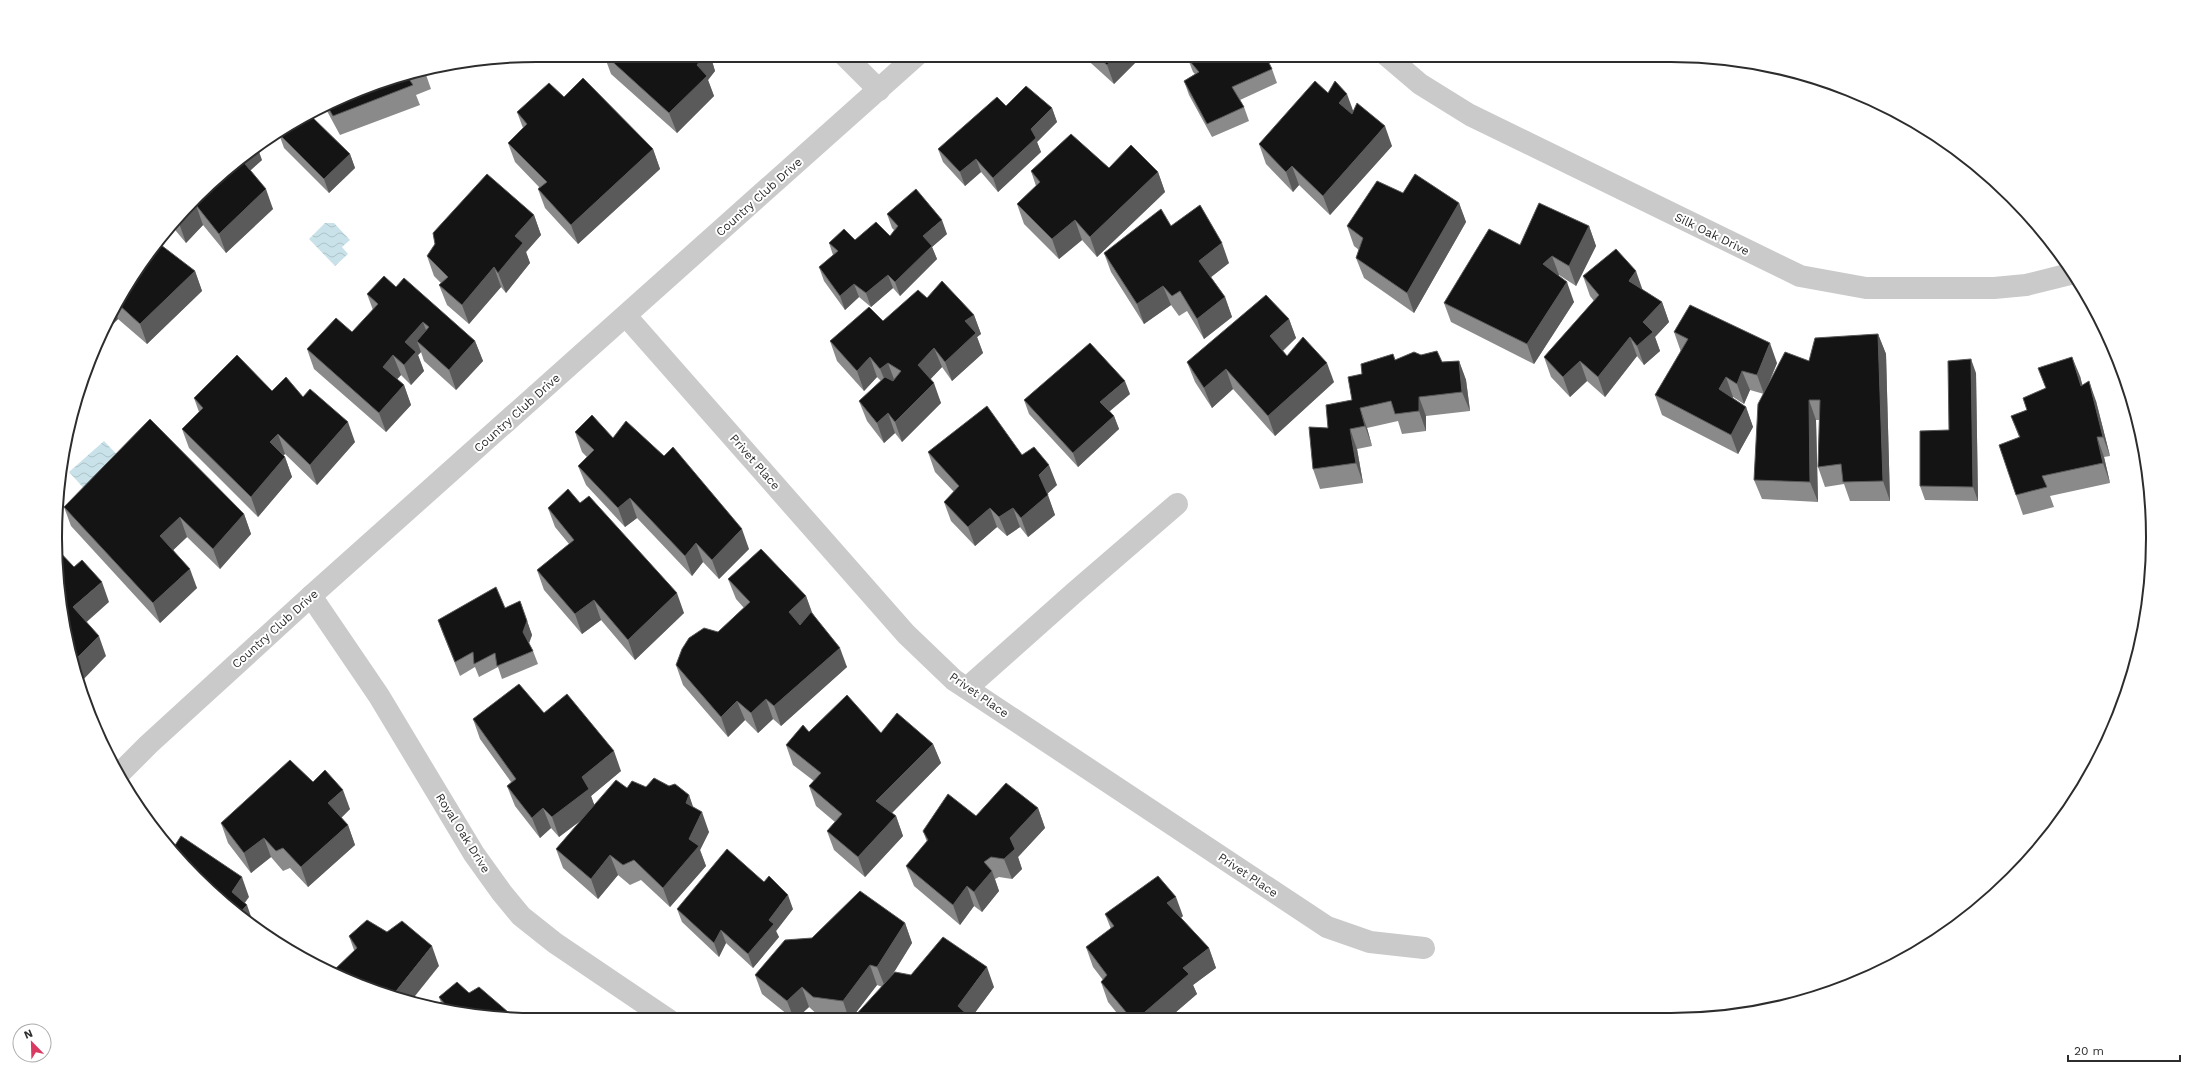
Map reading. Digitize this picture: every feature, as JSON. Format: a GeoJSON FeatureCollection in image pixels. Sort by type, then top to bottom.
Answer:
{"type":"FeatureCollection","features":[{"type":"Feature","properties":{"kind":"street"},"geometry":{"type":"LineString","coordinates":[[851,62],[879,90]]}},
{"type":"Feature","properties":{"kind":"street","name":"Country Club Drive"},"geometry":{"type":"LineString","coordinates":[[123,770],[149,744],[311,596],[910,62]]}},
{"type":"Feature","properties":{"kind":"street","name":"Silk Oak Drive"},"geometry":{"type":"LineString","coordinates":[[1394,62],[1420,84],[1470,115],[1800,276],[1866,288],[1994,288],[2026,285],[2067,275]]}},
{"type":"Feature","properties":{"kind":"street","name":"Privet Place"},"geometry":{"type":"LineString","coordinates":[[626,316],[906,634],[954,680],[1327,927],[1370,942],[1424,948]]}},
{"type":"Feature","properties":{"kind":"street"},"geometry":{"type":"LineString","coordinates":[[967,688],[1177,504]]}},
{"type":"Feature","properties":{"kind":"street","name":"Royal Oak Drive"},"geometry":{"type":"LineString","coordinates":[[311,596],[378,696],[474,854],[521,916],[555,943],[659,1013]]}},
{"type":"Feature","properties":{"kind":"water"},"geometry":{"type":"Polygon","coordinates":[[[325,223],[334,223],[350,240],[342,247],[348,254],[335,266],[309,239],[325,223]]]}},
{"type":"Feature","properties":{"kind":"water"},"geometry":{"type":"Polygon","coordinates":[[[104,441],[125,463],[90,495],[69,472],[104,441]]]}},
{"type":"Feature","properties":{"kind":"building"},"geometry":{"type":"Polygon","coordinates":[[[613,62],[699,62],[697,65],[707,76],[669,113],[613,62]]]}},
{"type":"Feature","properties":{"kind":"building"},"geometry":{"type":"Polygon","coordinates":[[[1191,62],[1268,62],[1272,69],[1232,87],[1244,107],[1207,124],[1184,81],[1199,72],[1191,62]]]}},
{"type":"Feature","properties":{"kind":"building"},"geometry":{"type":"Polygon","coordinates":[[[583,78],[653,149],[571,225],[538,189],[547,182],[508,143],[527,124],[517,112],[549,83],[564,97],[583,78]]]}},
{"type":"Feature","properties":{"kind":"building"},"geometry":{"type":"Polygon","coordinates":[[[409,79],[413,85],[333,116],[329,110],[356,98],[409,79]]]}},
{"type":"Feature","properties":{"kind":"building"},"geometry":{"type":"Polygon","coordinates":[[[1315,81],[1328,93],[1335,81],[1347,94],[1339,103],[1352,114],[1357,103],[1385,126],[1323,196],[1292,166],[1286,172],[1259,144],[1315,81]]]}},
{"type":"Feature","properties":{"kind":"building"},"geometry":{"type":"Polygon","coordinates":[[[1026,86],[1052,108],[1031,129],[1036,138],[993,178],[976,159],[960,172],[938,149],[997,97],[1006,106],[1026,86]]]}},
{"type":"Feature","properties":{"kind":"building"},"geometry":{"type":"Polygon","coordinates":[[[314,118],[350,154],[324,179],[282,137],[314,118]]]}},
{"type":"Feature","properties":{"kind":"building"},"geometry":{"type":"Polygon","coordinates":[[[1071,134],[1109,168],[1131,145],[1158,172],[1090,237],[1075,220],[1052,239],[1017,204],[1040,182],[1031,171],[1071,134]]]}},
{"type":"Feature","properties":{"kind":"building"},"geometry":{"type":"Polygon","coordinates":[[[244,163],[266,189],[219,234],[197,206],[244,163]]]}},
{"type":"Feature","properties":{"kind":"building"},"geometry":{"type":"Polygon","coordinates":[[[487,174],[534,215],[515,236],[523,243],[498,273],[494,267],[462,305],[439,285],[448,277],[427,256],[435,244],[433,233],[487,174]]]}},
{"type":"Feature","properties":{"kind":"building"},"geometry":{"type":"Polygon","coordinates":[[[1415,174],[1459,203],[1407,293],[1356,258],[1363,238],[1347,226],[1377,181],[1403,193],[1415,174]]]}},
{"type":"Feature","properties":{"kind":"building"},"geometry":{"type":"Polygon","coordinates":[[[916,189],[942,220],[923,236],[932,246],[895,282],[888,275],[866,293],[854,284],[840,296],[819,267],[838,251],[829,243],[844,229],[855,240],[876,222],[890,236],[898,226],[887,214],[916,189]]]}},
{"type":"Feature","properties":{"kind":"building"},"geometry":{"type":"Polygon","coordinates":[[[1539,203],[1589,226],[1569,266],[1552,256],[1543,264],[1567,282],[1527,344],[1444,303],[1489,229],[1520,245],[1539,203]]]}},
{"type":"Feature","properties":{"kind":"building"},"geometry":{"type":"Polygon","coordinates":[[[1200,205],[1222,243],[1199,261],[1225,297],[1197,319],[1180,291],[1172,296],[1163,286],[1137,304],[1104,253],[1161,209],[1171,226],[1200,205]]]}},
{"type":"Feature","properties":{"kind":"building"},"geometry":{"type":"Polygon","coordinates":[[[162,246],[195,271],[140,324],[122,307],[142,273],[162,246]]]}},
{"type":"Feature","properties":{"kind":"building"},"geometry":{"type":"Polygon","coordinates":[[[1616,249],[1636,271],[1629,281],[1662,302],[1643,322],[1653,332],[1637,346],[1630,337],[1598,377],[1580,361],[1563,377],[1544,357],[1599,295],[1583,276],[1616,249]]]}},
{"type":"Feature","properties":{"kind":"building"},"geometry":{"type":"Polygon","coordinates":[[[384,276],[396,287],[404,278],[475,341],[449,370],[417,341],[429,327],[423,322],[405,342],[416,352],[404,365],[393,355],[383,367],[404,385],[379,413],[307,349],[336,318],[352,332],[378,304],[367,294],[384,276]]]}},
{"type":"Feature","properties":{"kind":"building"},"geometry":{"type":"Polygon","coordinates":[[[942,281],[974,315],[965,321],[976,333],[945,362],[934,348],[918,365],[934,383],[895,422],[888,413],[877,423],[859,401],[885,377],[893,381],[901,371],[888,363],[880,369],[870,357],[857,371],[830,341],[869,307],[883,321],[918,290],[927,298],[942,281]]]}},
{"type":"Feature","properties":{"kind":"building"},"geometry":{"type":"Polygon","coordinates":[[[1266,295],[1289,319],[1270,336],[1287,356],[1303,337],[1327,363],[1268,416],[1226,369],[1204,388],[1187,362],[1266,295]]]}},
{"type":"Feature","properties":{"kind":"building"},"geometry":{"type":"Polygon","coordinates":[[[1690,305],[1770,343],[1757,375],[1742,371],[1737,384],[1726,377],[1719,389],[1746,407],[1731,435],[1655,395],[1688,339],[1674,332],[1690,305]]]}},
{"type":"Feature","properties":{"kind":"building"},"geometry":{"type":"Polygon","coordinates":[[[1878,334],[1883,481],[1843,482],[1841,464],[1818,467],[1820,400],[1809,400],[1810,482],[1754,480],[1758,404],[1785,352],[1809,361],[1815,338],[1878,334]]]}},
{"type":"Feature","properties":{"kind":"building"},"geometry":{"type":"Polygon","coordinates":[[[1090,343],[1125,381],[1100,402],[1114,416],[1073,453],[1024,400],[1090,343]]]}},
{"type":"Feature","properties":{"kind":"building"},"geometry":{"type":"Polygon","coordinates":[[[1437,351],[1442,362],[1459,361],[1462,392],[1419,397],[1419,411],[1395,414],[1391,401],[1360,408],[1365,426],[1350,429],[1356,463],[1313,469],[1309,427],[1328,428],[1326,405],[1352,400],[1348,377],[1362,374],[1361,364],[1393,354],[1395,360],[1414,352],[1421,355],[1437,351]]]}},
{"type":"Feature","properties":{"kind":"building"},"geometry":{"type":"Polygon","coordinates":[[[237,355],[272,391],[286,377],[303,397],[310,389],[348,422],[310,465],[278,434],[270,442],[285,457],[251,497],[182,429],[203,408],[194,398],[237,355]]]}},
{"type":"Feature","properties":{"kind":"building"},"geometry":{"type":"Polygon","coordinates":[[[2072,357],[2081,386],[2089,381],[2103,437],[2097,437],[2103,463],[2042,476],[2047,487],[2016,495],[1999,445],[2020,437],[2011,416],[2027,410],[2023,398],[2046,388],[2038,368],[2072,357]]]}},
{"type":"Feature","properties":{"kind":"building"},"geometry":{"type":"Polygon","coordinates":[[[1971,359],[1973,487],[1920,486],[1920,431],[1949,430],[1948,361],[1971,359]]]}},
{"type":"Feature","properties":{"kind":"building"},"geometry":{"type":"Polygon","coordinates":[[[987,406],[1022,455],[1034,447],[1049,465],[1039,475],[1048,495],[1021,518],[1013,508],[999,517],[990,508],[968,527],[944,502],[959,486],[928,452],[987,406]]]}},
{"type":"Feature","properties":{"kind":"building"},"geometry":{"type":"Polygon","coordinates":[[[592,415],[613,438],[626,421],[664,456],[673,447],[742,529],[712,560],[696,543],[685,556],[630,498],[618,508],[578,466],[594,450],[575,432],[592,415]]]}},
{"type":"Feature","properties":{"kind":"building"},"geometry":{"type":"Polygon","coordinates":[[[150,419],[244,514],[213,549],[180,517],[160,536],[190,569],[153,603],[64,507],[150,419]]]}},
{"type":"Feature","properties":{"kind":"building"},"geometry":{"type":"Polygon","coordinates":[[[568,489],[580,503],[589,496],[677,593],[628,640],[594,600],[575,614],[537,570],[574,540],[548,508],[568,489]]]}},
{"type":"Feature","properties":{"kind":"building"},"geometry":{"type":"Polygon","coordinates":[[[761,549],[806,596],[789,612],[800,625],[811,612],[840,648],[774,706],[766,699],[751,713],[737,701],[721,717],[676,665],[682,649],[689,638],[704,628],[718,632],[750,602],[728,579],[761,549]]]}},
{"type":"Feature","properties":{"kind":"building"},"geometry":{"type":"Polygon","coordinates":[[[63,555],[74,567],[82,560],[102,582],[73,607],[99,636],[77,658],[66,600],[63,555]]]}},
{"type":"Feature","properties":{"kind":"building"},"geometry":{"type":"Polygon","coordinates":[[[496,587],[505,608],[520,601],[527,621],[523,632],[533,651],[497,666],[495,653],[474,664],[473,652],[455,662],[438,620],[496,587]]]}},
{"type":"Feature","properties":{"kind":"building"},"geometry":{"type":"Polygon","coordinates":[[[519,684],[544,713],[567,694],[614,751],[582,777],[589,789],[552,817],[543,808],[532,818],[507,786],[516,779],[473,719],[519,684]]]}},
{"type":"Feature","properties":{"kind":"building"},"geometry":{"type":"Polygon","coordinates":[[[847,695],[881,733],[897,713],[933,744],[876,801],[896,816],[858,857],[827,831],[842,814],[809,786],[821,773],[786,745],[803,725],[809,732],[847,695]]]}},
{"type":"Feature","properties":{"kind":"building"},"geometry":{"type":"Polygon","coordinates":[[[290,760],[313,782],[325,770],[343,790],[328,803],[348,825],[301,867],[283,848],[276,851],[264,838],[244,853],[221,823],[290,760]]]}},
{"type":"Feature","properties":{"kind":"building"},"geometry":{"type":"Polygon","coordinates":[[[654,778],[669,786],[675,784],[689,795],[686,803],[702,812],[689,839],[699,846],[663,888],[634,860],[623,865],[610,855],[591,879],[556,849],[616,780],[627,788],[632,781],[646,787],[654,778]]]}},
{"type":"Feature","properties":{"kind":"building"},"geometry":{"type":"Polygon","coordinates":[[[1006,783],[1038,808],[1010,838],[1015,849],[1004,859],[991,857],[984,862],[992,871],[974,892],[967,886],[953,905],[906,866],[928,840],[923,831],[948,794],[976,816],[1006,783]]]}},
{"type":"Feature","properties":{"kind":"building"},"geometry":{"type":"Polygon","coordinates":[[[181,836],[242,877],[232,892],[247,905],[242,910],[201,874],[175,845],[181,836]]]}},
{"type":"Feature","properties":{"kind":"building"},"geometry":{"type":"Polygon","coordinates":[[[727,849],[764,882],[769,876],[788,895],[769,920],[774,924],[748,954],[721,930],[714,943],[677,909],[727,849]]]}},
{"type":"Feature","properties":{"kind":"building"},"geometry":{"type":"Polygon","coordinates":[[[1158,876],[1176,897],[1167,903],[1209,948],[1183,968],[1189,974],[1144,1013],[1127,1013],[1101,982],[1107,975],[1086,947],[1114,926],[1105,914],[1158,876]]]}},
{"type":"Feature","properties":{"kind":"building"},"geometry":{"type":"Polygon","coordinates":[[[860,891],[905,923],[877,967],[870,965],[843,1001],[813,997],[802,987],[787,1001],[755,975],[785,940],[812,938],[860,891]]]}},
{"type":"Feature","properties":{"kind":"building"},"geometry":{"type":"Polygon","coordinates":[[[367,920],[387,932],[402,921],[432,946],[396,991],[336,968],[357,948],[349,936],[367,920]]]}},
{"type":"Feature","properties":{"kind":"building"},"geometry":{"type":"Polygon","coordinates":[[[943,937],[987,967],[958,1006],[966,1013],[857,1013],[895,972],[911,975],[943,937]]]}},
{"type":"Feature","properties":{"kind":"building"},"geometry":{"type":"Polygon","coordinates":[[[457,982],[469,993],[479,987],[508,1012],[445,1004],[439,997],[457,982]]]}}]}
